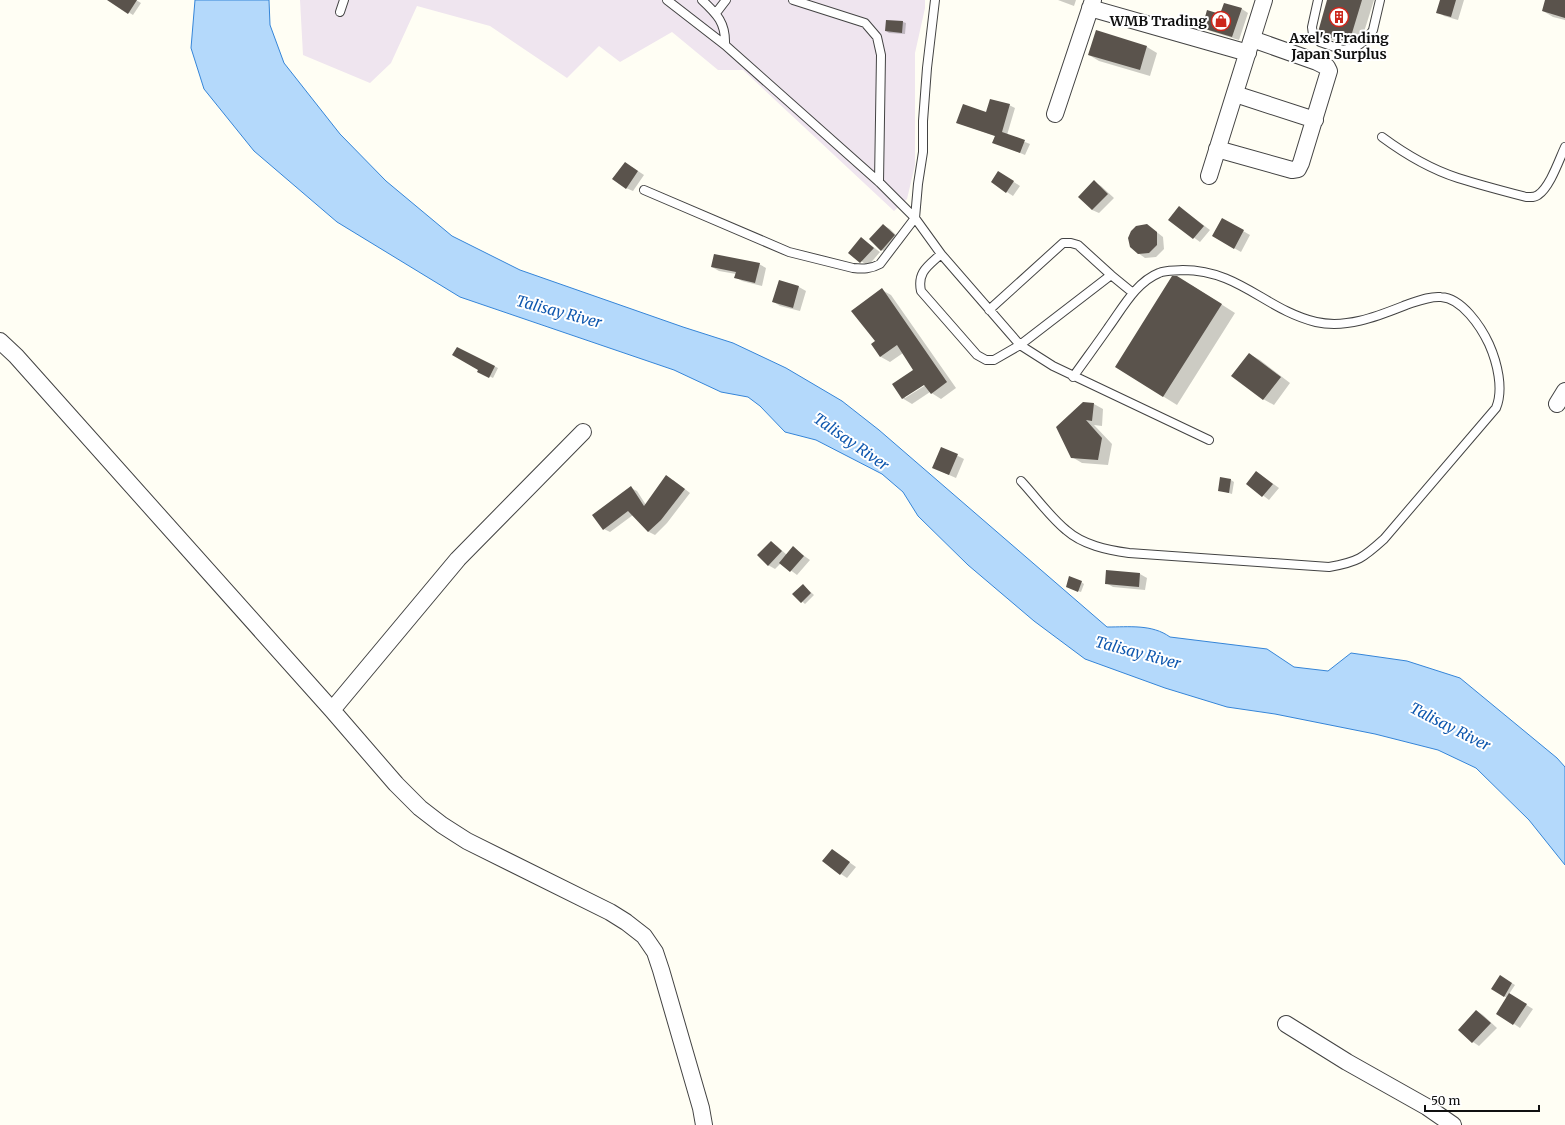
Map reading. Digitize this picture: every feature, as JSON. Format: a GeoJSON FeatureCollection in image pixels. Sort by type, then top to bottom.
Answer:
{"type":"FeatureCollection","features":[{"type":"Feature","properties":{"kind":"street"},"geometry":{"type":"LineString","coordinates":[[1209,176],[1264,0]]}},
{"type":"Feature","properties":{"kind":"street"},"geometry":{"type":"LineString","coordinates":[[1055,114],[1091,4],[1317,62],[1327,67],[1329,75],[1298,169],[1294,170],[1217,149]]}},
{"type":"Feature","properties":{"kind":"street"},"geometry":{"type":"LineString","coordinates":[[1235,94],[1315,120]]}},
{"type":"Feature","properties":{"kind":"street"},"geometry":{"type":"LineString","coordinates":[[0,341],[16,356],[332,710],[396,784],[420,808],[442,825],[467,841],[610,912],[644,936],[655,952],[661,970],[701,1108],[704,1125]]}},
{"type":"Feature","properties":{"kind":"street"},"geometry":{"type":"LineString","coordinates":[[1557,404],[1565,390]]}},
{"type":"Feature","properties":{"kind":"street"},"geometry":{"type":"LineString","coordinates":[[332,710],[458,559],[583,432]]}},
{"type":"Feature","properties":{"kind":"street"},"geometry":{"type":"LineString","coordinates":[[1286,1024],[1347,1062],[1427,1107],[1454,1125]]}},
{"type":"Feature","properties":{"kind":"lane"},"geometry":{"type":"LineString","coordinates":[[340,12],[344,0]]}},
{"type":"Feature","properties":{"kind":"lane"},"geometry":{"type":"LineString","coordinates":[[667,0],[725,44],[879,182],[915,218],[940,254],[1020,344],[1053,366],[1209,440]]}},
{"type":"Feature","properties":{"kind":"lane"},"geometry":{"type":"LineString","coordinates":[[702,0],[716,13],[725,34],[725,44]]}},
{"type":"Feature","properties":{"kind":"lane"},"geometry":{"type":"LineString","coordinates":[[716,13],[726,0]]}},
{"type":"Feature","properties":{"kind":"lane"},"geometry":{"type":"LineString","coordinates":[[793,0],[865,23],[877,37],[881,55],[879,182]]}},
{"type":"Feature","properties":{"kind":"lane"},"geometry":{"type":"LineString","coordinates":[[644,190],[789,252],[853,268],[874,268],[880,264],[915,218],[923,152],[923,121],[927,68],[935,0]]}},
{"type":"Feature","properties":{"kind":"lane"},"geometry":{"type":"LineString","coordinates":[[1318,0],[1312,27],[1313,35],[1320,42],[1343,50],[1356,47],[1367,39],[1373,30],[1380,0]]}},
{"type":"Feature","properties":{"kind":"lane"},"geometry":{"type":"LineString","coordinates":[[1382,137],[1401,152],[1456,178],[1526,197],[1538,195],[1544,189],[1565,147]]}},
{"type":"Feature","properties":{"kind":"lane"},"geometry":{"type":"LineString","coordinates":[[989,310],[1062,243],[1078,245],[1133,293]]}},
{"type":"Feature","properties":{"kind":"lane"},"geometry":{"type":"LineString","coordinates":[[940,254],[921,273],[919,283],[921,291],[977,355],[986,360],[994,360],[1020,344],[1111,275]]}},
{"type":"Feature","properties":{"kind":"lane"},"geometry":{"type":"LineString","coordinates":[[1021,481],[1066,530],[1082,540],[1102,548],[1129,554],[1329,567],[1349,564],[1364,557],[1384,539],[1488,418],[1496,408],[1500,399],[1501,387],[1493,358],[1483,331],[1474,319],[1455,302],[1442,297],[1428,297],[1374,318],[1356,322],[1324,324],[1302,319],[1226,278],[1197,270],[1160,273],[1148,279],[1133,293],[1073,376]]}},
{"type":"Feature","properties":{"kind":"shaded area"},"geometry":{"type":"Polygon","coordinates":[[[300,0],[925,0],[925,8],[915,53],[915,165],[907,199],[894,211],[743,70],[718,70],[672,32],[620,62],[599,46],[567,78],[490,26],[417,6],[391,63],[370,83],[303,55],[300,0]]]}},
{"type":"Feature","properties":{"kind":"water","name":"Talisay River"},"geometry":{"type":"Polygon","coordinates":[[[195,0],[269,0],[270,25],[284,63],[340,134],[386,181],[452,236],[520,270],[733,343],[786,368],[842,401],[879,430],[1107,627],[1148,628],[1170,637],[1267,649],[1294,667],[1328,671],[1351,653],[1407,661],[1460,678],[1557,758],[1565,767],[1565,865],[1529,820],[1476,768],[1438,750],[1375,734],[1275,714],[1227,707],[1165,688],[1085,659],[1034,621],[968,565],[918,516],[903,492],[882,474],[816,440],[785,432],[760,406],[748,397],[721,392],[674,370],[460,297],[337,222],[254,151],[204,89],[191,48],[195,0]]]}},
{"type":"Feature","properties":{"kind":"building"},"geometry":{"type":"Polygon","coordinates":[[[107,0],[137,0],[128,14],[107,0]]]}},
{"type":"Feature","properties":{"kind":"building","name":"Axel's Trading Japan Surplus"},"geometry":{"type":"Polygon","coordinates":[[[1327,0],[1362,0],[1349,43],[1320,35],[1318,32],[1327,0]]]}},
{"type":"Feature","properties":{"kind":"building"},"geometry":{"type":"Polygon","coordinates":[[[1440,0],[1456,0],[1451,17],[1436,13],[1440,0]]]}},
{"type":"Feature","properties":{"kind":"building"},"geometry":{"type":"Polygon","coordinates":[[[1545,0],[1565,0],[1565,18],[1542,11],[1545,0]]]}},
{"type":"Feature","properties":{"kind":"building","name":"WMB Trading"},"geometry":{"type":"Polygon","coordinates":[[[1224,3],[1242,8],[1232,37],[1202,28],[1207,10],[1220,14],[1224,3]]]}},
{"type":"Feature","properties":{"kind":"building"},"geometry":{"type":"Polygon","coordinates":[[[886,20],[903,21],[902,33],[885,31],[886,20]]]}},
{"type":"Feature","properties":{"kind":"building"},"geometry":{"type":"Polygon","coordinates":[[[1096,30],[1147,46],[1140,70],[1088,55],[1096,30]]]}},
{"type":"Feature","properties":{"kind":"building"},"geometry":{"type":"Polygon","coordinates":[[[990,99],[1010,104],[1002,132],[1025,140],[1020,153],[992,143],[995,136],[956,123],[963,104],[986,112],[990,99]]]}},
{"type":"Feature","properties":{"kind":"building"},"geometry":{"type":"Polygon","coordinates":[[[625,162],[638,171],[626,189],[612,179],[625,162]]]}},
{"type":"Feature","properties":{"kind":"building"},"geometry":{"type":"Polygon","coordinates":[[[998,171],[1014,181],[1006,193],[991,182],[998,171]]]}},
{"type":"Feature","properties":{"kind":"building"},"geometry":{"type":"Polygon","coordinates":[[[1094,180],[1108,194],[1092,210],[1078,197],[1094,180]]]}},
{"type":"Feature","properties":{"kind":"building"},"geometry":{"type":"Polygon","coordinates":[[[1179,206],[1204,226],[1193,239],[1168,220],[1179,206]]]}},
{"type":"Feature","properties":{"kind":"building"},"geometry":{"type":"Polygon","coordinates":[[[1222,218],[1244,230],[1234,249],[1212,236],[1222,218]]]}},
{"type":"Feature","properties":{"kind":"building"},"geometry":{"type":"Polygon","coordinates":[[[883,224],[895,235],[881,251],[869,239],[883,224]]]}},
{"type":"Feature","properties":{"kind":"building"},"geometry":{"type":"Polygon","coordinates":[[[1147,224],[1157,232],[1157,245],[1149,253],[1138,254],[1130,247],[1128,238],[1131,231],[1136,226],[1147,224]]]}},
{"type":"Feature","properties":{"kind":"building"},"geometry":{"type":"Polygon","coordinates":[[[861,237],[874,248],[860,263],[848,253],[861,237]]]}},
{"type":"Feature","properties":{"kind":"building"},"geometry":{"type":"Polygon","coordinates":[[[714,254],[760,263],[755,283],[734,278],[736,272],[711,267],[714,254]]]}},
{"type":"Feature","properties":{"kind":"building"},"geometry":{"type":"Polygon","coordinates":[[[1172,276],[1177,276],[1222,304],[1163,397],[1115,367],[1172,276]]]}},
{"type":"Feature","properties":{"kind":"building"},"geometry":{"type":"Polygon","coordinates":[[[779,280],[799,286],[793,308],[772,302],[779,280]]]}},
{"type":"Feature","properties":{"kind":"building"},"geometry":{"type":"Polygon","coordinates":[[[882,288],[947,382],[931,394],[924,385],[902,399],[892,384],[913,370],[897,345],[880,357],[871,344],[875,341],[851,311],[882,288]]]}},
{"type":"Feature","properties":{"kind":"building"},"geometry":{"type":"Polygon","coordinates":[[[457,347],[495,366],[489,378],[477,372],[478,370],[452,355],[457,347]]]}},
{"type":"Feature","properties":{"kind":"building"},"geometry":{"type":"Polygon","coordinates":[[[1249,353],[1281,377],[1263,400],[1231,376],[1249,353]]]}},
{"type":"Feature","properties":{"kind":"building"},"geometry":{"type":"Polygon","coordinates":[[[1083,402],[1094,403],[1092,421],[1086,420],[1102,438],[1098,460],[1071,458],[1056,427],[1083,402]]]}},
{"type":"Feature","properties":{"kind":"building"},"geometry":{"type":"Polygon","coordinates":[[[941,447],[958,454],[949,475],[932,468],[941,447]]]}},
{"type":"Feature","properties":{"kind":"building"},"geometry":{"type":"Polygon","coordinates":[[[1256,471],[1273,484],[1262,497],[1246,484],[1256,471]]]}},
{"type":"Feature","properties":{"kind":"building"},"geometry":{"type":"Polygon","coordinates":[[[666,475],[685,489],[661,520],[648,532],[628,511],[603,530],[592,515],[631,486],[644,506],[666,475]]]}},
{"type":"Feature","properties":{"kind":"building"},"geometry":{"type":"Polygon","coordinates":[[[1220,477],[1231,479],[1229,493],[1218,491],[1220,477]]]}},
{"type":"Feature","properties":{"kind":"building"},"geometry":{"type":"Polygon","coordinates":[[[771,541],[782,551],[768,566],[757,555],[771,541]]]}},
{"type":"Feature","properties":{"kind":"building"},"geometry":{"type":"Polygon","coordinates":[[[793,546],[804,556],[790,572],[779,563],[793,546]]]}},
{"type":"Feature","properties":{"kind":"building"},"geometry":{"type":"Polygon","coordinates":[[[1106,570],[1140,573],[1139,587],[1105,584],[1106,570]]]}},
{"type":"Feature","properties":{"kind":"building"},"geometry":{"type":"Polygon","coordinates":[[[1069,576],[1082,581],[1078,592],[1066,587],[1069,576]]]}},
{"type":"Feature","properties":{"kind":"building"},"geometry":{"type":"Polygon","coordinates":[[[803,584],[811,593],[801,603],[792,594],[803,584]]]}},
{"type":"Feature","properties":{"kind":"building"},"geometry":{"type":"Polygon","coordinates":[[[832,849],[850,862],[840,875],[822,861],[832,849]]]}},
{"type":"Feature","properties":{"kind":"building"},"geometry":{"type":"Polygon","coordinates":[[[1500,975],[1512,983],[1504,997],[1491,989],[1500,975]]]}},
{"type":"Feature","properties":{"kind":"building"},"geometry":{"type":"Polygon","coordinates":[[[1509,993],[1527,1004],[1513,1025],[1496,1014],[1509,993]]]}},
{"type":"Feature","properties":{"kind":"building"},"geometry":{"type":"Polygon","coordinates":[[[1476,1010],[1491,1023],[1472,1043],[1458,1030],[1476,1010]]]}},
{"type":"Feature","properties":{"kind":"place","name":"Axel's Trading Japan Surplus"},"geometry":{"type":"Point","coordinates":[1339,17]}},
{"type":"Feature","properties":{"kind":"place","name":"WMB Trading"},"geometry":{"type":"Point","coordinates":[1221,21]}}]}
